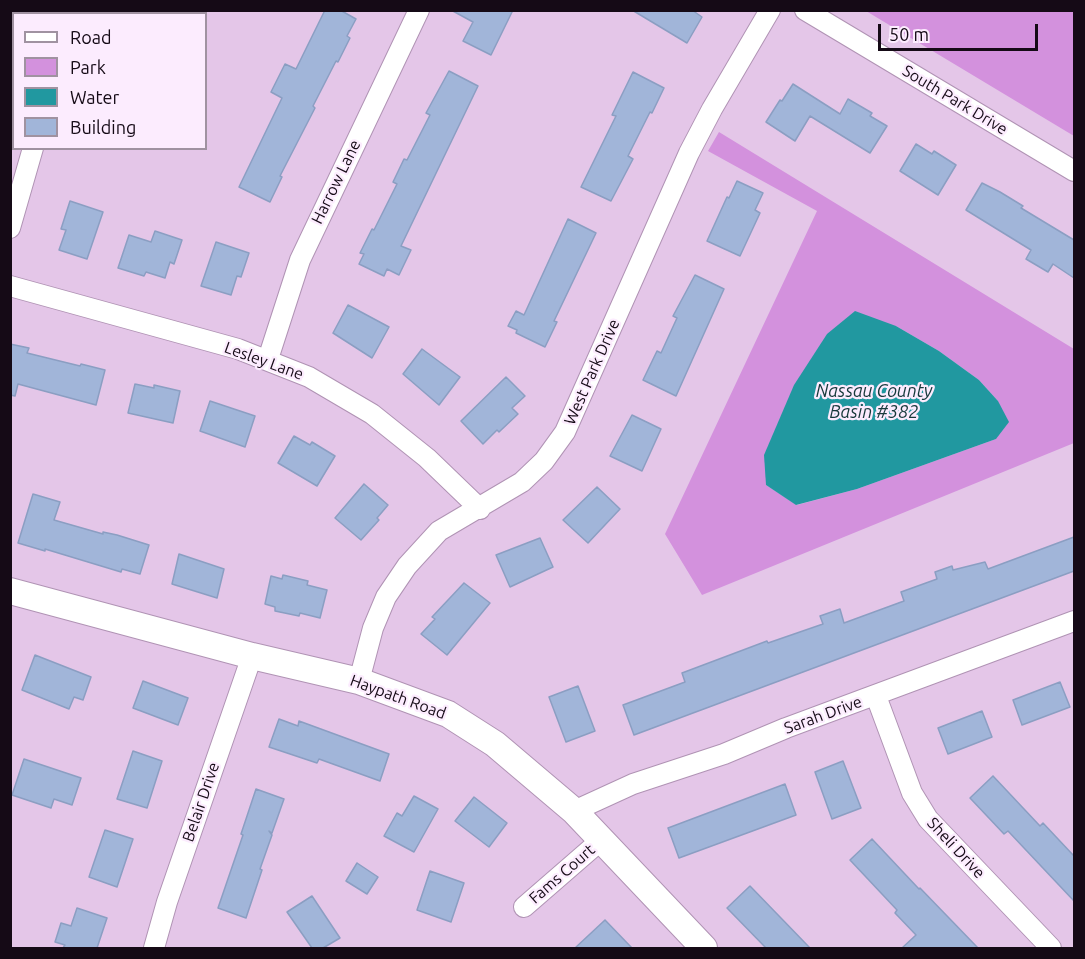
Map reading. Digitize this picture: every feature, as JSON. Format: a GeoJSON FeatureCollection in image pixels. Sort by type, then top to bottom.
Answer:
{"type":"FeatureCollection","features":[{"type":"Feature","properties":{"kind":"street","name":"Harrow Lane"},"geometry":{"type":"LineString","coordinates":[[268,359],[300,261],[419,10]]}},
{"type":"Feature","properties":{"kind":"street","name":"West Park Drive"},"geometry":{"type":"LineString","coordinates":[[359,681],[373,628],[386,597],[407,566],[439,531],[480,509],[522,482],[544,461],[565,432],[689,153],[770,10]]}},
{"type":"Feature","properties":{"kind":"street","name":"South Park Drive"},"geometry":{"type":"LineString","coordinates":[[806,10],[1074,171]]}},
{"type":"Feature","properties":{"kind":"street"},"geometry":{"type":"LineString","coordinates":[[10,228],[32,150]]}},
{"type":"Feature","properties":{"kind":"street","name":"Lesley Lane"},"geometry":{"type":"LineString","coordinates":[[10,286],[238,349],[309,377],[372,414],[427,458],[480,509]]}},
{"type":"Feature","properties":{"kind":"street","name":"Haypath Road"},"geometry":{"type":"LineString","coordinates":[[10,591],[252,656],[359,681],[448,714],[495,744],[574,811],[704,948]]}},
{"type":"Feature","properties":{"kind":"street","name":"Sarah Drive"},"geometry":{"type":"LineString","coordinates":[[574,811],[633,784],[723,753],[1074,621]]}},
{"type":"Feature","properties":{"kind":"street","name":"Belair Drive"},"geometry":{"type":"LineString","coordinates":[[157,948],[167,902],[252,656]]}},
{"type":"Feature","properties":{"kind":"street","name":"Sheli Drive"},"geometry":{"type":"LineString","coordinates":[[876,696],[912,793],[928,819],[1051,948]]}},
{"type":"Feature","properties":{"kind":"street","name":"Fams Court"},"geometry":{"type":"LineString","coordinates":[[524,907],[600,841]]}},
{"type":"Feature","properties":{"kind":"green space"},"geometry":{"type":"Polygon","coordinates":[[[866,11],[1074,11],[1074,136],[866,11]]]}},
{"type":"Feature","properties":{"kind":"green space"},"geometry":{"type":"Polygon","coordinates":[[[719,132],[1074,349],[1074,443],[702,595],[665,534],[817,211],[708,151],[719,132]],[[896,326],[766,485],[797,505],[857,489],[996,439],[998,401],[979,380],[939,351],[896,326]]]}},
{"type":"Feature","properties":{"kind":"water","name":"Nassau County Basin #382"},"geometry":{"type":"Polygon","coordinates":[[[855,311],[896,326],[939,351],[979,380],[998,401],[1009,422],[996,439],[857,489],[796,505],[766,485],[764,455],[794,385],[827,334],[855,311]]]}},
{"type":"Feature","properties":{"kind":"building"},"geometry":{"type":"Polygon","coordinates":[[[325,10],[340,10],[356,19],[347,36],[350,38],[313,106],[315,108],[280,176],[282,177],[270,202],[239,187],[282,98],[271,92],[285,64],[296,69],[325,10]]]}},
{"type":"Feature","properties":{"kind":"building"},"geometry":{"type":"Polygon","coordinates":[[[451,10],[513,10],[491,55],[463,41],[473,22],[451,10]]]}},
{"type":"Feature","properties":{"kind":"building"},"geometry":{"type":"Polygon","coordinates":[[[632,10],[692,10],[702,17],[687,43],[632,10]]]}},
{"type":"Feature","properties":{"kind":"building"},"geometry":{"type":"Polygon","coordinates":[[[449,71],[478,86],[401,246],[411,250],[399,275],[387,269],[384,276],[359,264],[364,254],[360,253],[397,184],[393,182],[430,115],[426,113],[449,71]]]}},
{"type":"Feature","properties":{"kind":"building"},"geometry":{"type":"Polygon","coordinates":[[[633,72],[664,88],[628,156],[633,159],[611,201],[581,187],[616,116],[612,115],[633,72]]]}},
{"type":"Feature","properties":{"kind":"building"},"geometry":{"type":"Polygon","coordinates":[[[793,84],[840,114],[848,99],[872,113],[870,116],[887,126],[870,153],[810,116],[795,141],[766,122],[793,84]]]}},
{"type":"Feature","properties":{"kind":"building"},"geometry":{"type":"Polygon","coordinates":[[[916,144],[932,154],[934,151],[956,165],[938,195],[900,171],[916,144]]]}},
{"type":"Feature","properties":{"kind":"building"},"geometry":{"type":"Polygon","coordinates":[[[737,181],[763,193],[755,210],[760,213],[740,256],[707,241],[737,181]]]}},
{"type":"Feature","properties":{"kind":"building"},"geometry":{"type":"Polygon","coordinates":[[[982,183],[1023,206],[1021,208],[1074,240],[1074,278],[1053,264],[1048,272],[1026,259],[1031,250],[966,210],[982,183]]]}},
{"type":"Feature","properties":{"kind":"building"},"geometry":{"type":"Polygon","coordinates":[[[70,201],[103,212],[87,259],[59,250],[66,230],[61,229],[70,201]]]}},
{"type":"Feature","properties":{"kind":"building"},"geometry":{"type":"Polygon","coordinates":[[[568,219],[596,233],[554,321],[557,322],[545,347],[516,333],[517,330],[508,326],[516,311],[524,315],[568,219]]]}},
{"type":"Feature","properties":{"kind":"building"},"geometry":{"type":"Polygon","coordinates":[[[155,231],[182,240],[174,264],[170,262],[165,278],[146,272],[144,276],[118,268],[129,235],[151,242],[155,231]]]}},
{"type":"Feature","properties":{"kind":"building"},"geometry":{"type":"Polygon","coordinates":[[[216,242],[249,253],[241,277],[237,276],[231,295],[201,286],[216,242]]]}},
{"type":"Feature","properties":{"kind":"building"},"geometry":{"type":"Polygon","coordinates":[[[695,275],[724,289],[676,396],[643,380],[657,351],[661,353],[677,318],[673,316],[695,275]]]}},
{"type":"Feature","properties":{"kind":"building"},"geometry":{"type":"Polygon","coordinates":[[[348,305],[389,327],[372,358],[333,333],[348,305]]]}},
{"type":"Feature","properties":{"kind":"building"},"geometry":{"type":"Polygon","coordinates":[[[10,344],[29,348],[27,353],[105,370],[96,405],[18,384],[15,396],[10,395],[10,344]]]}},
{"type":"Feature","properties":{"kind":"building"},"geometry":{"type":"Polygon","coordinates":[[[422,349],[460,377],[439,405],[403,374],[422,349]]]}},
{"type":"Feature","properties":{"kind":"building"},"geometry":{"type":"Polygon","coordinates":[[[506,377],[525,396],[512,408],[518,414],[483,444],[461,421],[506,377]]]}},
{"type":"Feature","properties":{"kind":"building"},"geometry":{"type":"Polygon","coordinates":[[[135,384],[154,388],[154,385],[180,391],[173,423],[128,413],[135,384]]]}},
{"type":"Feature","properties":{"kind":"building"},"geometry":{"type":"Polygon","coordinates":[[[210,401],[255,416],[245,447],[200,431],[210,401]]]}},
{"type":"Feature","properties":{"kind":"building"},"geometry":{"type":"Polygon","coordinates":[[[632,415],[661,429],[642,471],[610,456],[632,415]]]}},
{"type":"Feature","properties":{"kind":"building"},"geometry":{"type":"Polygon","coordinates":[[[294,436],[310,445],[312,442],[335,456],[317,486],[278,463],[294,436]]]}},
{"type":"Feature","properties":{"kind":"building"},"geometry":{"type":"Polygon","coordinates":[[[364,484],[388,505],[377,518],[379,520],[361,540],[335,518],[364,484]]]}},
{"type":"Feature","properties":{"kind":"building"},"geometry":{"type":"Polygon","coordinates":[[[597,487],[620,509],[588,543],[563,520],[597,487]]]}},
{"type":"Feature","properties":{"kind":"building"},"geometry":{"type":"Polygon","coordinates":[[[33,494],[60,502],[54,520],[149,545],[140,574],[122,569],[121,572],[18,543],[33,494]]]}},
{"type":"Feature","properties":{"kind":"building"},"geometry":{"type":"Polygon","coordinates":[[[1074,537],[1074,571],[634,735],[623,705],[685,682],[682,673],[767,641],[768,643],[823,624],[820,616],[840,609],[844,623],[904,601],[901,592],[937,579],[935,572],[952,566],[953,570],[985,562],[988,569],[1074,537]]]}},
{"type":"Feature","properties":{"kind":"building"},"geometry":{"type":"Polygon","coordinates":[[[540,538],[553,567],[510,587],[496,555],[540,538]]]}},
{"type":"Feature","properties":{"kind":"building"},"geometry":{"type":"Polygon","coordinates":[[[179,554],[224,569],[217,598],[172,584],[179,554]]]}},
{"type":"Feature","properties":{"kind":"building"},"geometry":{"type":"Polygon","coordinates":[[[283,575],[308,581],[307,585],[327,590],[320,618],[300,613],[299,616],[275,611],[275,607],[265,604],[271,576],[282,579],[283,575]]]}},
{"type":"Feature","properties":{"kind":"building"},"geometry":{"type":"Polygon","coordinates":[[[464,583],[490,603],[447,655],[421,634],[435,619],[432,617],[464,583]]]}},
{"type":"Feature","properties":{"kind":"building"},"geometry":{"type":"Polygon","coordinates":[[[35,655],[91,677],[83,700],[74,697],[69,709],[22,690],[35,655]]]}},
{"type":"Feature","properties":{"kind":"building"},"geometry":{"type":"Polygon","coordinates":[[[143,681],[188,698],[178,725],[133,708],[143,681]]]}},
{"type":"Feature","properties":{"kind":"building"},"geometry":{"type":"Polygon","coordinates":[[[1060,682],[1070,707],[1022,725],[1013,700],[1060,682]]]}},
{"type":"Feature","properties":{"kind":"building"},"geometry":{"type":"Polygon","coordinates":[[[578,686],[595,731],[566,742],[549,697],[578,686]]]}},
{"type":"Feature","properties":{"kind":"building"},"geometry":{"type":"Polygon","coordinates":[[[982,711],[992,737],[948,754],[938,728],[982,711]]]}},
{"type":"Feature","properties":{"kind":"building"},"geometry":{"type":"Polygon","coordinates":[[[279,719],[298,726],[299,721],[389,754],[380,781],[319,759],[317,763],[269,747],[279,719]]]}},
{"type":"Feature","properties":{"kind":"building"},"geometry":{"type":"Polygon","coordinates":[[[133,751],[162,761],[147,808],[117,799],[133,751]]]}},
{"type":"Feature","properties":{"kind":"building"},"geometry":{"type":"Polygon","coordinates":[[[24,759],[81,778],[72,805],[54,799],[51,808],[12,795],[24,759]]]}},
{"type":"Feature","properties":{"kind":"building"},"geometry":{"type":"Polygon","coordinates":[[[843,761],[861,808],[832,819],[815,772],[843,761]]]}},
{"type":"Feature","properties":{"kind":"building"},"geometry":{"type":"Polygon","coordinates":[[[993,776],[1040,826],[1043,823],[1074,856],[1074,901],[1008,831],[1004,834],[970,798],[993,776]]]}},
{"type":"Feature","properties":{"kind":"building"},"geometry":{"type":"Polygon","coordinates":[[[785,784],[796,815],[679,858],[668,828],[785,784]]]}},
{"type":"Feature","properties":{"kind":"building"},"geometry":{"type":"Polygon","coordinates":[[[256,789],[284,799],[272,833],[269,831],[272,835],[246,918],[218,908],[256,789]]]}},
{"type":"Feature","properties":{"kind":"building"},"geometry":{"type":"Polygon","coordinates":[[[414,796],[438,809],[414,852],[384,836],[397,813],[402,816],[414,796]]]}},
{"type":"Feature","properties":{"kind":"building"},"geometry":{"type":"Polygon","coordinates":[[[474,797],[507,823],[489,847],[455,821],[474,797]]]}},
{"type":"Feature","properties":{"kind":"building"},"geometry":{"type":"Polygon","coordinates":[[[105,830],[133,839],[117,887],[89,877],[105,830]]]}},
{"type":"Feature","properties":{"kind":"building"},"geometry":{"type":"Polygon","coordinates":[[[872,839],[978,948],[902,948],[916,935],[895,913],[897,910],[850,860],[872,839]]]}},
{"type":"Feature","properties":{"kind":"building"},"geometry":{"type":"Polygon","coordinates":[[[357,863],[378,877],[367,894],[346,881],[357,863]]]}},
{"type":"Feature","properties":{"kind":"building"},"geometry":{"type":"Polygon","coordinates":[[[430,871],[464,883],[451,922],[417,910],[430,871]]]}},
{"type":"Feature","properties":{"kind":"building"},"geometry":{"type":"Polygon","coordinates":[[[750,886],[810,948],[766,948],[727,908],[750,886]]]}},
{"type":"Feature","properties":{"kind":"building"},"geometry":{"type":"Polygon","coordinates":[[[312,896],[340,938],[323,948],[312,948],[287,912],[312,896]]]}},
{"type":"Feature","properties":{"kind":"building"},"geometry":{"type":"Polygon","coordinates":[[[77,908],[107,918],[97,948],[63,948],[65,945],[55,942],[61,923],[71,926],[77,908]]]}},
{"type":"Feature","properties":{"kind":"building"},"geometry":{"type":"Polygon","coordinates":[[[605,920],[632,948],[575,948],[605,920]]]}}]}
